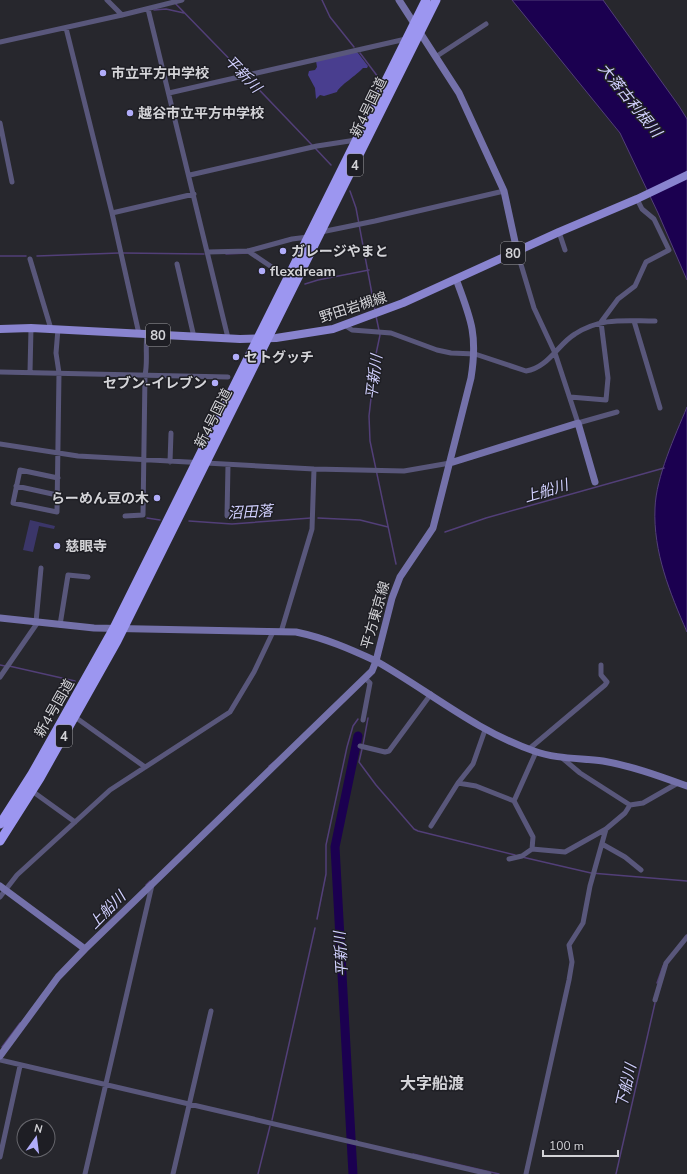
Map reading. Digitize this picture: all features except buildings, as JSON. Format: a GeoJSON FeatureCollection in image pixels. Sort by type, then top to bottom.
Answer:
{"type":"FeatureCollection","features":[{"type":"Feature","properties":{"kind":"highway","name":"新4号国道"},"geometry":{"type":"LineString","coordinates":[[0,824],[32,774],[114,628],[426,0]]}},
{"type":"Feature","properties":{"kind":"highway","name":"新4号国道"},"geometry":{"type":"LineString","coordinates":[[0,841],[32,792],[124,628],[436,0]]}},
{"type":"Feature","properties":{"kind":"main road","name":"野田岩槻線"},"geometry":{"type":"LineString","coordinates":[[0,330],[31,328],[194,337],[268,338],[305,334],[346,326],[376,315],[559,232],[637,199],[687,175]]}},
{"type":"Feature","properties":{"kind":"street"},"geometry":{"type":"LineString","coordinates":[[107,0],[122,16]]}},
{"type":"Feature","properties":{"kind":"street"},"geometry":{"type":"LineString","coordinates":[[0,42],[122,16],[182,0]]}},
{"type":"Feature","properties":{"kind":"street"},"geometry":{"type":"LineString","coordinates":[[399,0],[437,56],[459,93],[504,191],[517,251],[534,308],[555,353],[578,422],[595,482]]}},
{"type":"Feature","properties":{"kind":"street"},"geometry":{"type":"LineString","coordinates":[[148,9],[190,175],[228,338]]}},
{"type":"Feature","properties":{"kind":"street"},"geometry":{"type":"LineString","coordinates":[[437,56],[486,24]]}},
{"type":"Feature","properties":{"kind":"street"},"geometry":{"type":"LineString","coordinates":[[66,28],[112,213],[139,334]]}},
{"type":"Feature","properties":{"kind":"street"},"geometry":{"type":"LineString","coordinates":[[169,93],[407,39]]}},
{"type":"Feature","properties":{"kind":"street"},"geometry":{"type":"LineString","coordinates":[[0,123],[12,182]]}},
{"type":"Feature","properties":{"kind":"street"},"geometry":{"type":"LineString","coordinates":[[190,175],[317,146],[356,140]]}},
{"type":"Feature","properties":{"kind":"street"},"geometry":{"type":"LineString","coordinates":[[321,232],[504,191]]}},
{"type":"Feature","properties":{"kind":"street"},"geometry":{"type":"LineString","coordinates":[[112,213],[194,194]]}},
{"type":"Feature","properties":{"kind":"street"},"geometry":{"type":"LineString","coordinates":[[570,397],[606,400],[608,378],[601,322],[618,299],[636,286],[646,262],[669,250],[654,219],[642,209],[637,199]]}},
{"type":"Feature","properties":{"kind":"street"},"geometry":{"type":"LineString","coordinates":[[559,232],[565,250]]}},
{"type":"Feature","properties":{"kind":"street"},"geometry":{"type":"LineString","coordinates":[[208,252],[248,251],[292,239],[308,237]]}},
{"type":"Feature","properties":{"kind":"street"},"geometry":{"type":"LineString","coordinates":[[248,251],[288,278]]}},
{"type":"Feature","properties":{"kind":"street"},"geometry":{"type":"LineString","coordinates":[[30,259],[54,329],[59,373],[58,478],[57,512],[13,503],[20,470],[58,478]]}},
{"type":"Feature","properties":{"kind":"street"},"geometry":{"type":"LineString","coordinates":[[177,264],[194,337]]}},
{"type":"Feature","properties":{"kind":"street","name":"平方東京線"},"geometry":{"type":"LineString","coordinates":[[456,279],[474,332],[475,354],[471,378],[432,531],[400,577],[392,598],[376,662],[431,694],[485,730],[533,750],[561,757],[625,766],[687,786]]}},
{"type":"Feature","properties":{"kind":"street"},"geometry":{"type":"LineString","coordinates":[[634,321],[660,408]]}},
{"type":"Feature","properties":{"kind":"street"},"geometry":{"type":"LineString","coordinates":[[346,326],[352,330],[391,333],[437,350],[451,353],[475,354],[526,370],[533,370],[555,353],[573,335],[601,322],[655,321]]}},
{"type":"Feature","properties":{"kind":"street"},"geometry":{"type":"LineString","coordinates":[[30,372],[31,328]]}},
{"type":"Feature","properties":{"kind":"street"},"geometry":{"type":"LineString","coordinates":[[125,516],[143,515],[146,369],[145,347],[147,335]]}},
{"type":"Feature","properties":{"kind":"street"},"geometry":{"type":"LineString","coordinates":[[0,372],[228,377]]}},
{"type":"Feature","properties":{"kind":"street"},"geometry":{"type":"LineString","coordinates":[[0,444],[58,454],[170,462],[314,469],[404,471],[450,463],[578,422],[617,412]]}},
{"type":"Feature","properties":{"kind":"street"},"geometry":{"type":"LineString","coordinates":[[170,433],[170,462]]}},
{"type":"Feature","properties":{"kind":"street"},"geometry":{"type":"LineString","coordinates":[[226,516],[228,465]]}},
{"type":"Feature","properties":{"kind":"street"},"geometry":{"type":"LineString","coordinates":[[281,632],[312,529],[314,469]]}},
{"type":"Feature","properties":{"kind":"street"},"geometry":{"type":"LineString","coordinates":[[16,486],[57,495]]}},
{"type":"Feature","properties":{"kind":"street"},"geometry":{"type":"LineString","coordinates":[[0,677],[37,622],[41,568]]}},
{"type":"Feature","properties":{"kind":"street"},"geometry":{"type":"LineString","coordinates":[[60,625],[68,575],[88,577]]}},
{"type":"Feature","properties":{"kind":"street"},"geometry":{"type":"LineString","coordinates":[[0,618],[60,625],[114,628],[281,632],[314,636],[339,644],[376,662],[372,671],[365,678],[152,884],[83,947],[58,977],[0,1056]]}},
{"type":"Feature","properties":{"kind":"street"},"geometry":{"type":"LineString","coordinates":[[0,897],[3,888],[110,790],[230,712],[254,672],[273,632]]}},
{"type":"Feature","properties":{"kind":"street"},"geometry":{"type":"LineString","coordinates":[[514,801],[533,750],[607,682],[601,675],[601,665]]}},
{"type":"Feature","properties":{"kind":"street"},"geometry":{"type":"LineString","coordinates":[[363,720],[370,683],[365,678]]}},
{"type":"Feature","properties":{"kind":"street"},"geometry":{"type":"LineString","coordinates":[[360,746],[389,752],[431,694]]}},
{"type":"Feature","properties":{"kind":"street"},"geometry":{"type":"LineString","coordinates":[[75,717],[145,767]]}},
{"type":"Feature","properties":{"kind":"street"},"geometry":{"type":"LineString","coordinates":[[431,826],[458,783],[473,764],[485,730]]}},
{"type":"Feature","properties":{"kind":"street"},"geometry":{"type":"LineString","coordinates":[[561,757],[580,773],[630,805],[643,803],[678,783]]}},
{"type":"Feature","properties":{"kind":"street"},"geometry":{"type":"LineString","coordinates":[[458,783],[476,786],[514,801],[533,837],[532,849]]}},
{"type":"Feature","properties":{"kind":"street"},"geometry":{"type":"LineString","coordinates":[[32,792],[75,822]]}},
{"type":"Feature","properties":{"kind":"street"},"geometry":{"type":"LineString","coordinates":[[509,859],[522,856],[532,849],[565,852],[606,829],[625,813],[630,805]]}},
{"type":"Feature","properties":{"kind":"street"},"geometry":{"type":"LineString","coordinates":[[526,1174],[569,980],[572,962],[569,945],[583,923],[590,886],[606,829]]}},
{"type":"Feature","properties":{"kind":"street"},"geometry":{"type":"LineString","coordinates":[[602,844],[625,857],[641,870]]}},
{"type":"Feature","properties":{"kind":"street"},"geometry":{"type":"LineString","coordinates":[[85,1174],[94,1129],[106,1086],[152,884]]}},
{"type":"Feature","properties":{"kind":"street"},"geometry":{"type":"LineString","coordinates":[[3,888],[83,947]]}},
{"type":"Feature","properties":{"kind":"street"},"geometry":{"type":"LineString","coordinates":[[655,1000],[666,962],[687,938]]}},
{"type":"Feature","properties":{"kind":"street"},"geometry":{"type":"LineString","coordinates":[[173,1174],[191,1104],[211,1011]]}},
{"type":"Feature","properties":{"kind":"street"},"geometry":{"type":"LineString","coordinates":[[0,1060],[20,1066],[191,1104],[489,1174]]}},
{"type":"Feature","properties":{"kind":"street"},"geometry":{"type":"LineString","coordinates":[[0,1157],[20,1066]]}},
{"type":"Feature","properties":{"kind":"shaded area"},"geometry":{"type":"Polygon","coordinates":[[[356,52],[368,66],[367,68],[363,68],[337,92],[324,96],[320,95],[316,99],[315,88],[308,75],[309,71],[315,70],[317,67],[316,61],[356,52]]]}},
{"type":"Feature","properties":{"kind":"shaded area"},"geometry":{"type":"Polygon","coordinates":[[[30,520],[55,526],[54,529],[39,526],[33,552],[23,550],[30,520]]]}},
{"type":"Feature","properties":{"kind":"water","name":"大落古利根川"},"geometry":{"type":"Polygon","coordinates":[[[512,0],[603,0],[679,106],[687,119],[687,280],[658,213],[620,133],[512,0]]]}},
{"type":"Feature","properties":{"kind":"water"},"geometry":{"type":"Polygon","coordinates":[[[687,407],[687,632],[664,572],[657,540],[655,508],[662,470],[687,407]]]}},
{"type":"Feature","properties":{"kind":"waterway","name":"平新川"},"geometry":{"type":"LineString","coordinates":[[172,0],[244,74]]}},
{"type":"Feature","properties":{"kind":"waterway"},"geometry":{"type":"LineString","coordinates":[[322,0],[330,17],[354,47]]}},
{"type":"Feature","properties":{"kind":"waterway"},"geometry":{"type":"LineString","coordinates":[[154,10],[166,9],[184,13]]}},
{"type":"Feature","properties":{"kind":"waterway"},"geometry":{"type":"LineString","coordinates":[[360,53],[378,77]]}},
{"type":"Feature","properties":{"kind":"waterway","name":"平新川"},"geometry":{"type":"LineString","coordinates":[[247,77],[312,145]]}},
{"type":"Feature","properties":{"kind":"waterway","name":"平新川"},"geometry":{"type":"LineString","coordinates":[[315,148],[331,165]]}},
{"type":"Feature","properties":{"kind":"waterway","name":"平新川"},"geometry":{"type":"LineString","coordinates":[[350,191],[356,208],[375,310]]}},
{"type":"Feature","properties":{"kind":"waterway"},"geometry":{"type":"LineString","coordinates":[[37,256],[119,253]]}},
{"type":"Feature","properties":{"kind":"waterway"},"geometry":{"type":"LineString","coordinates":[[123,253],[204,254]]}},
{"type":"Feature","properties":{"kind":"waterway"},"geometry":{"type":"LineString","coordinates":[[226,254],[248,253]]}},
{"type":"Feature","properties":{"kind":"waterway"},"geometry":{"type":"LineString","coordinates":[[0,256],[26,256]]}},
{"type":"Feature","properties":{"kind":"waterway"},"geometry":{"type":"LineString","coordinates":[[305,284],[369,270]]}},
{"type":"Feature","properties":{"kind":"waterway","name":"平新川"},"geometry":{"type":"LineString","coordinates":[[376,316],[380,335],[376,354],[369,416],[370,441],[396,564]]}},
{"type":"Feature","properties":{"kind":"waterway","name":"上船川"},"geometry":{"type":"LineString","coordinates":[[445,532],[486,518],[664,468]]}},
{"type":"Feature","properties":{"kind":"waterway","name":"沼田落"},"geometry":{"type":"LineString","coordinates":[[147,518],[160,520]]}},
{"type":"Feature","properties":{"kind":"waterway","name":"沼田落"},"geometry":{"type":"LineString","coordinates":[[189,521],[232,524],[311,518]]}},
{"type":"Feature","properties":{"kind":"waterway","name":"沼田落"},"geometry":{"type":"LineString","coordinates":[[318,518],[360,520],[388,527]]}},
{"type":"Feature","properties":{"kind":"waterway"},"geometry":{"type":"LineString","coordinates":[[0,665],[5,666]]}},
{"type":"Feature","properties":{"kind":"waterway"},"geometry":{"type":"LineString","coordinates":[[9,666],[75,681]]}},
{"type":"Feature","properties":{"kind":"waterway"},"geometry":{"type":"LineString","coordinates":[[363,745],[368,718]]}},
{"type":"Feature","properties":{"kind":"waterway"},"geometry":{"type":"LineString","coordinates":[[317,919],[326,874],[326,845],[347,747],[353,726],[358,719]]}},
{"type":"Feature","properties":{"kind":"waterway","name":"平新川"},"geometry":{"type":"LineString","coordinates":[[353,1174],[335,847],[358,736]]}},
{"type":"Feature","properties":{"kind":"waterway"},"geometry":{"type":"LineString","coordinates":[[362,749],[359,762],[376,785],[414,829],[515,855]]}},
{"type":"Feature","properties":{"kind":"waterway","name":"上船川"},"geometry":{"type":"LineString","coordinates":[[269,766],[278,759]]}},
{"type":"Feature","properties":{"kind":"waterway"},"geometry":{"type":"LineString","coordinates":[[522,857],[591,873],[687,881]]}},
{"type":"Feature","properties":{"kind":"waterway","name":"上船川"},"geometry":{"type":"LineString","coordinates":[[146,885],[150,881]]}},
{"type":"Feature","properties":{"kind":"waterway"},"geometry":{"type":"LineString","coordinates":[[272,1120],[315,928]]}},
{"type":"Feature","properties":{"kind":"waterway","name":"下船川"},"geometry":{"type":"LineString","coordinates":[[657,983],[663,966]]}},
{"type":"Feature","properties":{"kind":"waterway","name":"下船川"},"geometry":{"type":"LineString","coordinates":[[616,1174],[655,1003]]}},
{"type":"Feature","properties":{"kind":"waterway","name":"上船川"},"geometry":{"type":"LineString","coordinates":[[2,1047],[20,1023]]}},
{"type":"Feature","properties":{"kind":"waterway"},"geometry":{"type":"LineString","coordinates":[[258,1174],[270,1126]]}},
{"type":"Feature","properties":{"kind":"waterway","name":"平新川"},"geometry":{"type":"LineString","coordinates":[[350,1139],[357,1141]]}},
{"type":"Feature","properties":{"kind":"waterway"},"geometry":{"type":"LineString","coordinates":[[413,1154],[499,1174]]}},
{"type":"Feature","properties":{"kind":"place","name":"市立平方中学校"},"geometry":{"type":"Point","coordinates":[103,73]}},
{"type":"Feature","properties":{"kind":"place","name":"越谷市立平方中学校"},"geometry":{"type":"Point","coordinates":[130,113]}},
{"type":"Feature","properties":{"kind":"place","name":"ガレージやまと"},"geometry":{"type":"Point","coordinates":[283,251]}},
{"type":"Feature","properties":{"kind":"place","name":"flexdream"},"geometry":{"type":"Point","coordinates":[262,271]}},
{"type":"Feature","properties":{"kind":"place","name":"セトグッチ"},"geometry":{"type":"Point","coordinates":[236,357]}},
{"type":"Feature","properties":{"kind":"place","name":"セブン-イレブン"},"geometry":{"type":"Point","coordinates":[215,383]}},
{"type":"Feature","properties":{"kind":"place","name":"らーめん豆の木"},"geometry":{"type":"Point","coordinates":[157,498]}},
{"type":"Feature","properties":{"kind":"place","name":"慈眼寺"},"geometry":{"type":"Point","coordinates":[57,546]}},
{"type":"Feature","properties":{"kind":"district","name":"大字船渡"},"geometry":{"type":"Point","coordinates":[432,1083]}}]}
